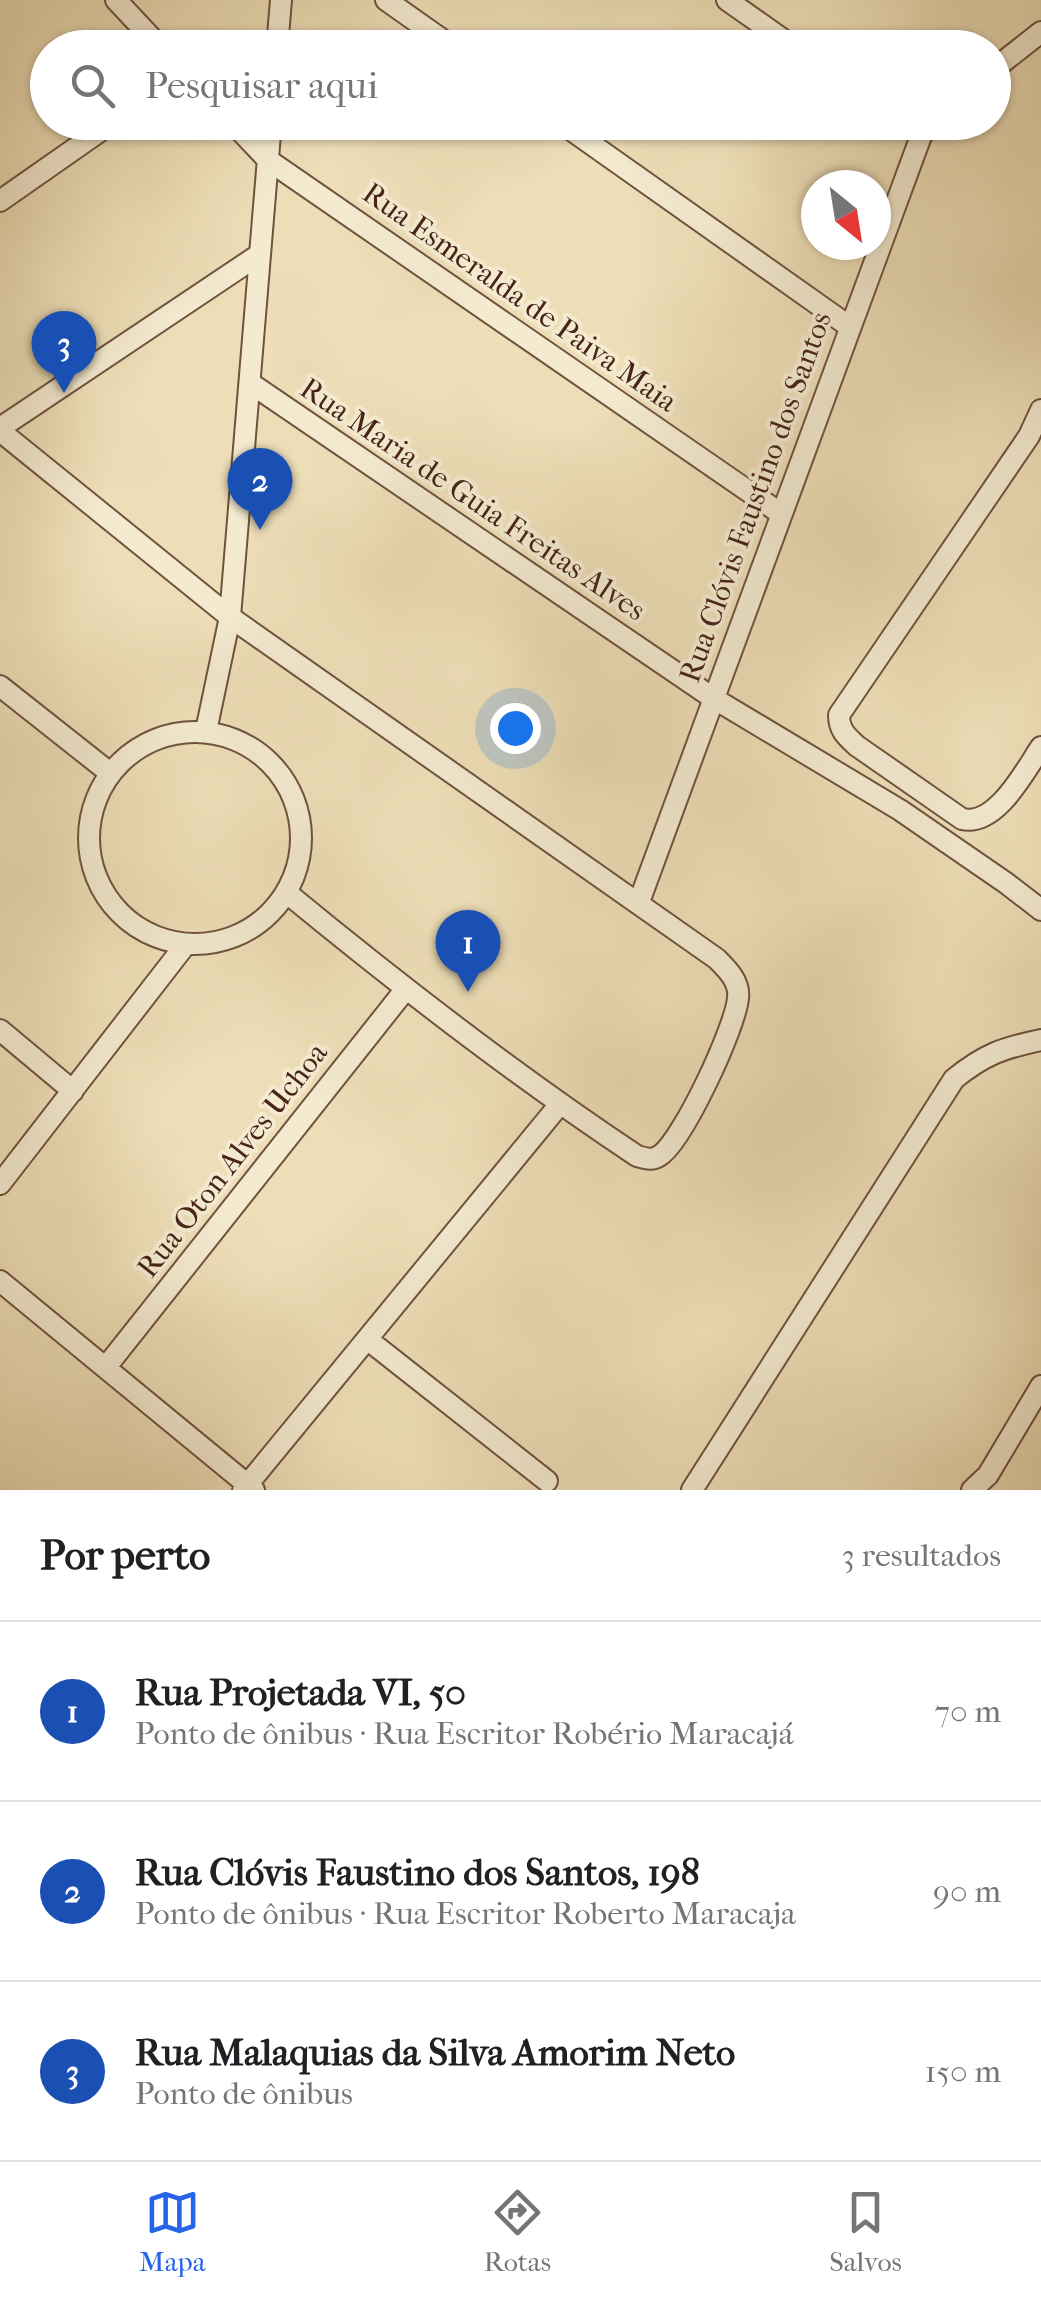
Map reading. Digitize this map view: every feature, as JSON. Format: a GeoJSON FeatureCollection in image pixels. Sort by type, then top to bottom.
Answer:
{"type":"FeatureCollection","features":[{"type":"Feature","properties":{"kind":"street"},"geometry":{"type":"LineString","coordinates":[[116,0],[144,30]]}},
{"type":"Feature","properties":{"kind":"street"},"geometry":{"type":"LineString","coordinates":[[280,30],[282,0]]}},
{"type":"Feature","properties":{"kind":"street"},"geometry":{"type":"LineString","coordinates":[[386,0],[428,30]]}},
{"type":"Feature","properties":{"kind":"street"},"geometry":{"type":"LineString","coordinates":[[728,0],[770,30]]}},
{"type":"Feature","properties":{"kind":"street"},"geometry":{"type":"LineString","coordinates":[[1011,56],[1041,32]]}},
{"type":"Feature","properties":{"kind":"street"},"geometry":{"type":"LineString","coordinates":[[0,201],[87,140]]}},
{"type":"Feature","properties":{"kind":"street","name":"Rua Esmeralda de Paiva Maia"},"geometry":{"type":"LineString","coordinates":[[249,140],[268,160],[780,513]]}},
{"type":"Feature","properties":{"kind":"street"},"geometry":{"type":"LineString","coordinates":[[206,731],[230,617],[270,140]]}},
{"type":"Feature","properties":{"kind":"street"},"geometry":{"type":"LineString","coordinates":[[585,140],[850,327]]}},
{"type":"Feature","properties":{"kind":"street","name":"Rua Clóvis Faustino dos Santos"},"geometry":{"type":"LineString","coordinates":[[639,902],[780,513],[923,140]]}},
{"type":"Feature","properties":{"kind":"street"},"geometry":{"type":"LineString","coordinates":[[260,254],[0,429],[230,617],[718,959],[737,985],[733,1019],[678,1136],[650,1160],[637,1156],[560,1104],[406,990],[287,894]]}},
{"type":"Feature","properties":{"kind":"street","name":"Rua Maria de Guia Freitas Alves"},"geometry":{"type":"LineString","coordinates":[[250,383],[712,698],[900,810],[1041,910]]}},
{"type":"Feature","properties":{"kind":"street"},"geometry":{"type":"LineString","coordinates":[[1041,410],[1029,436],[838,714],[839,726],[857,746],[962,819],[974,822],[998,806],[1041,747]]}},
{"type":"Feature","properties":{"kind":"street"},"geometry":{"type":"LineString","coordinates":[[0,686],[110,773]]}},
{"type":"Feature","properties":{"kind":"street"},"geometry":{"type":"LineString","coordinates":[[206,731],[241,740],[270,760],[292,790],[302,824],[300,860],[287,894],[268,916],[243,933],[216,942],[186,944],[154,937],[126,920],[105,896],[92,866],[88,834],[94,802],[110,773],[136,748],[170,734],[206,731]]}},
{"type":"Feature","properties":{"kind":"street"},"geometry":{"type":"LineString","coordinates":[[0,1184],[186,944]]}},
{"type":"Feature","properties":{"kind":"street","name":"Rua Oton Alves Uchoa"},"geometry":{"type":"LineString","coordinates":[[106,1368],[406,990]]}},
{"type":"Feature","properties":{"kind":"street"},"geometry":{"type":"LineString","coordinates":[[0,1030],[73,1091]]}},
{"type":"Feature","properties":{"kind":"street"},"geometry":{"type":"LineString","coordinates":[[692,1490],[954,1079],[1005,1047],[1041,1040]]}},
{"type":"Feature","properties":{"kind":"street"},"geometry":{"type":"LineString","coordinates":[[0,1280],[248,1488],[560,1104]]}},
{"type":"Feature","properties":{"kind":"street"},"geometry":{"type":"LineString","coordinates":[[367,1339],[547,1482]]}},
{"type":"Feature","properties":{"kind":"street"},"geometry":{"type":"LineString","coordinates":[[972,1490],[992,1483],[1041,1386]]}},
{"type":"Feature","properties":{"kind":"place","name":"Rua Malaquias da Silva Amorim Neto"},"geometry":{"type":"Point","coordinates":[64,393]}},
{"type":"Feature","properties":{"kind":"place","name":"Rua Clóvis Faustino dos Santos, 198"},"geometry":{"type":"Point","coordinates":[260,530]}},
{"type":"Feature","properties":{"kind":"place","name":"Rua Projetada VI, 50"},"geometry":{"type":"Point","coordinates":[468,992]}}]}
